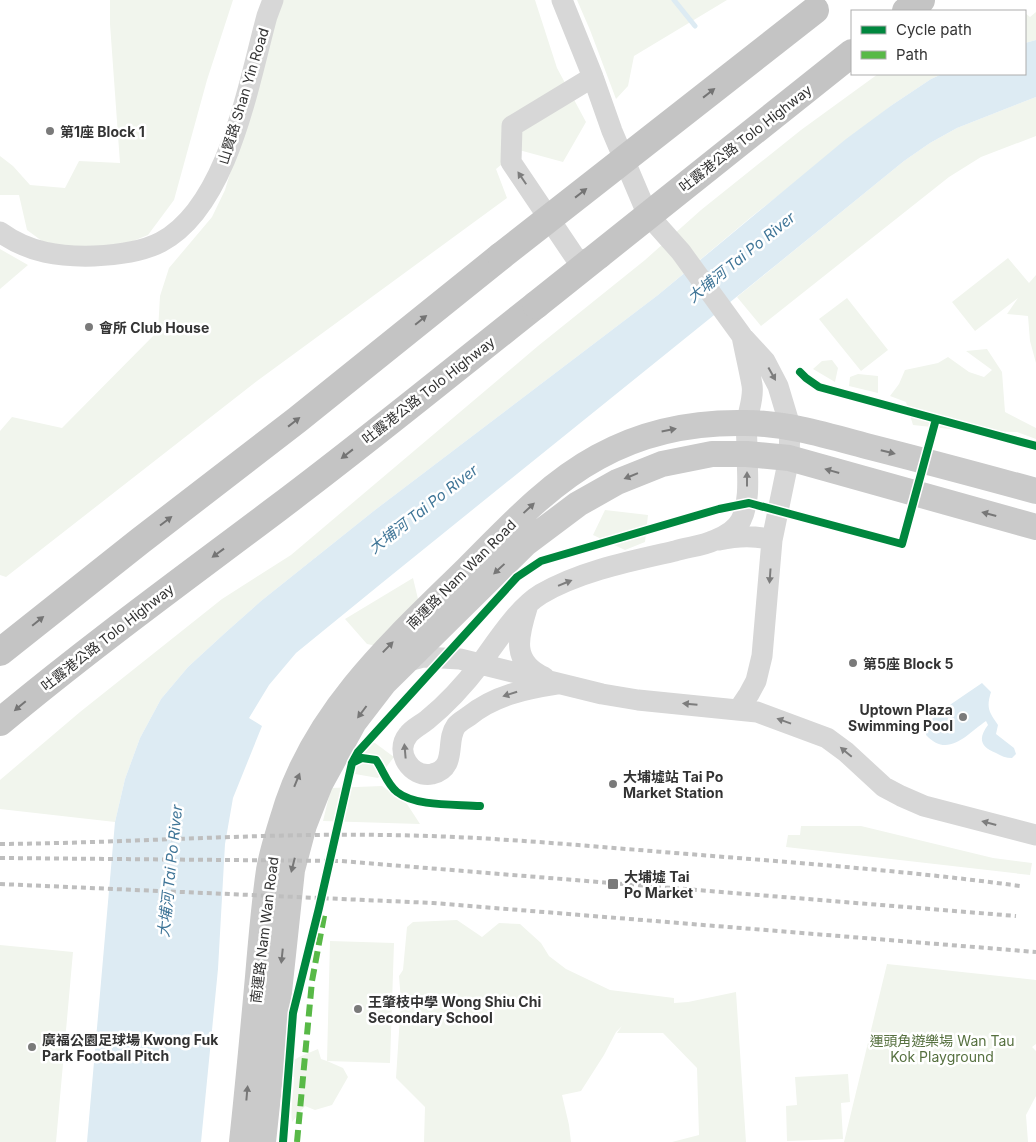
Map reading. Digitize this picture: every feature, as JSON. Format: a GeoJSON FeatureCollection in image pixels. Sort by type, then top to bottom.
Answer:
{"type":"FeatureCollection","features":[{"type":"Feature","properties":{"kind":"highway"},"geometry":{"type":"LineString","coordinates":[[907,10],[921,0]]}},
{"type":"Feature","properties":{"kind":"highway"},"geometry":{"type":"LineString","coordinates":[[0,652],[297,420],[501,256],[821,5]]}},
{"type":"Feature","properties":{"kind":"highway","name":"吐露港公路 Tolo Highway"},"geometry":{"type":"LineString","coordinates":[[0,722],[174,584],[279,507],[851,54]]}},
{"type":"Feature","properties":{"kind":"main road","name":"南運路 Nam Wan Road"},"geometry":{"type":"LineString","coordinates":[[242,1142],[264,907],[270,866],[280,826],[299,774],[338,705],[386,648],[537,501],[573,473],[598,457],[640,438],[666,430],[747,423],[790,426],[1036,491]]}},
{"type":"Feature","properties":{"kind":"main road","name":"南運路 Nam Wan Road"},"geometry":{"type":"LineString","coordinates":[[263,1142],[292,870],[304,824],[320,784],[354,722],[384,683],[526,543],[578,504],[617,482],[662,464],[712,454],[747,454],[789,458],[1036,527]]}},
{"type":"Feature","properties":{"kind":"street","name":"山賢路 Shan Yin Road"},"geometry":{"type":"LineString","coordinates":[[0,232],[20,244],[48,254],[98,256],[132,251],[160,242],[175,232],[200,207],[225,160],[239,119],[273,0]]}},
{"type":"Feature","properties":{"kind":"street"},"geometry":{"type":"LineString","coordinates":[[562,0],[593,77],[612,131],[643,204],[657,225],[681,252],[742,336],[765,361],[778,386],[790,426],[789,458],[772,540],[762,656],[756,681],[739,709]]}},
{"type":"Feature","properties":{"kind":"street"},"geometry":{"type":"LineString","coordinates":[[593,77],[512,126],[511,162],[576,260],[604,258],[657,225]]}},
{"type":"Feature","properties":{"kind":"street"},"geometry":{"type":"LineString","coordinates":[[714,541],[729,533],[740,523],[745,510],[747,423],[752,401],[752,384],[742,336]]}},
{"type":"Feature","properties":{"kind":"street"},"geometry":{"type":"LineString","coordinates":[[558,684],[524,690],[504,696],[477,710],[457,725],[452,735],[450,756],[442,769],[431,774],[417,772],[411,768],[404,756],[404,742],[408,735],[453,697],[507,628],[539,595],[563,582],[616,565],[714,541],[744,537],[760,537],[772,540]]}},
{"type":"Feature","properties":{"kind":"street"},"geometry":{"type":"LineString","coordinates":[[529,605],[519,639],[521,657],[531,671],[558,684]]}},
{"type":"Feature","properties":{"kind":"street"},"geometry":{"type":"LineString","coordinates":[[404,662],[423,657],[460,659],[558,684],[638,700],[757,712],[827,738],[846,752],[884,787],[901,796],[924,806],[1036,835]]}},
{"type":"Feature","properties":{"kind":"street"},"geometry":{"type":"LineString","coordinates":[[440,657],[454,679],[453,697]]}},
{"type":"Feature","properties":{"kind":"green space"},"geometry":{"type":"Polygon","coordinates":[[[110,0],[233,0],[207,80],[174,200],[148,235],[106,252],[46,244],[27,230],[19,195],[0,195],[0,156],[13,166],[30,185],[65,188],[79,161],[120,163],[110,0]]]}},
{"type":"Feature","properties":{"kind":"green space"},"geometry":{"type":"Polygon","coordinates":[[[279,0],[535,0],[557,68],[586,122],[563,162],[519,150],[496,169],[507,198],[257,381],[6,577],[0,575],[0,431],[12,417],[62,428],[158,331],[160,296],[169,268],[212,217],[225,190],[258,81],[279,0]]]}},
{"type":"Feature","properties":{"kind":"green space"},"geometry":{"type":"Polygon","coordinates":[[[577,0],[727,0],[634,56],[628,86],[616,99],[577,0]]]}},
{"type":"Feature","properties":{"kind":"green space"},"geometry":{"type":"Polygon","coordinates":[[[1036,12],[1036,40],[1026,43],[1026,14],[1030,17],[1036,12]]]}},
{"type":"Feature","properties":{"kind":"green space"},"geometry":{"type":"Polygon","coordinates":[[[877,75],[940,75],[892,105],[750,218],[658,295],[375,510],[261,601],[225,633],[188,667],[161,699],[140,738],[125,779],[115,822],[0,809],[0,780],[80,712],[222,599],[291,555],[538,346],[645,260],[701,210],[801,130],[877,75]]]}},
{"type":"Feature","properties":{"kind":"green space"},"geometry":{"type":"Polygon","coordinates":[[[1036,97],[1036,136],[981,157],[949,177],[761,326],[737,297],[904,161],[930,143],[957,128],[1036,97]]]}},
{"type":"Feature","properties":{"kind":"green space"},"geometry":{"type":"Polygon","coordinates":[[[0,249],[28,265],[0,289],[0,249]]]}},
{"type":"Feature","properties":{"kind":"green space"},"geometry":{"type":"Polygon","coordinates":[[[1008,258],[1029,283],[1036,275],[1036,363],[1030,341],[1028,316],[1007,314],[1018,298],[975,331],[952,302],[1008,258]]]}},
{"type":"Feature","properties":{"kind":"green space"},"geometry":{"type":"Polygon","coordinates":[[[847,298],[888,350],[861,371],[819,319],[847,298]]]}},
{"type":"Feature","properties":{"kind":"green space"},"geometry":{"type":"Polygon","coordinates":[[[987,349],[1002,372],[1005,412],[1036,428],[1036,439],[1017,432],[969,431],[913,425],[906,402],[890,396],[899,384],[905,370],[938,363],[948,357],[969,372],[984,377],[992,370],[966,351],[987,349]]]}},
{"type":"Feature","properties":{"kind":"green space"},"geometry":{"type":"Polygon","coordinates":[[[832,360],[838,368],[835,382],[813,369],[822,361],[832,360]]]}},
{"type":"Feature","properties":{"kind":"green space"},"geometry":{"type":"Polygon","coordinates":[[[858,374],[878,376],[878,393],[849,386],[850,377],[858,374]]]}},
{"type":"Feature","properties":{"kind":"green space"},"geometry":{"type":"Polygon","coordinates":[[[605,510],[648,515],[645,542],[625,550],[593,535],[605,510]]]}},
{"type":"Feature","properties":{"kind":"green space"},"geometry":{"type":"Polygon","coordinates":[[[413,578],[423,620],[382,647],[367,644],[345,619],[413,578]]]}},
{"type":"Feature","properties":{"kind":"green space"},"geometry":{"type":"Polygon","coordinates":[[[361,740],[375,743],[394,757],[378,778],[355,774],[361,740]]]}},
{"type":"Feature","properties":{"kind":"green space"},"geometry":{"type":"Polygon","coordinates":[[[382,786],[407,804],[420,824],[323,821],[331,788],[382,786]]]}},
{"type":"Feature","properties":{"kind":"green space"},"geometry":{"type":"Polygon","coordinates":[[[801,826],[861,826],[993,858],[1032,863],[1030,875],[786,847],[788,835],[800,835],[801,826]]]}},
{"type":"Feature","properties":{"kind":"green space"},"geometry":{"type":"Polygon","coordinates":[[[457,920],[482,937],[499,923],[520,924],[541,943],[549,956],[566,969],[610,990],[674,998],[674,1003],[736,992],[746,1142],[672,1142],[699,1135],[697,1068],[663,1033],[617,1033],[622,1026],[616,1032],[581,1091],[562,1095],[571,1142],[424,1142],[425,1107],[396,1078],[401,1001],[399,976],[403,970],[407,927],[413,922],[457,920]]]}},
{"type":"Feature","properties":{"kind":"green space"},"geometry":{"type":"Polygon","coordinates":[[[330,941],[394,943],[390,1063],[327,1061],[330,941]]]}},
{"type":"Feature","properties":{"kind":"green space","name":"廣福公園足球場 Kwong Fuk Park Football Pitch"},"geometry":{"type":"Polygon","coordinates":[[[0,945],[73,952],[56,1142],[0,1142],[0,945]]]}},
{"type":"Feature","properties":{"kind":"green space","name":"運頭角遊樂場 Wan Tau Kok Playground"},"geometry":{"type":"Polygon","coordinates":[[[887,964],[1036,980],[1036,1044],[1032,1047],[1036,1051],[1036,1096],[1026,1115],[1028,1142],[844,1142],[887,964]]]}},
{"type":"Feature","properties":{"kind":"green space"},"geometry":{"type":"Polygon","coordinates":[[[318,1049],[321,1059],[343,1068],[348,1077],[332,1105],[315,1110],[305,1106],[292,1122],[294,1077],[283,1076],[283,1067],[299,1057],[318,1049]]]}},
{"type":"Feature","properties":{"kind":"green space"},"geometry":{"type":"Polygon","coordinates":[[[848,1074],[850,1102],[841,1103],[843,1139],[787,1141],[786,1106],[797,1105],[795,1077],[848,1074]]]}},
{"type":"Feature","properties":{"kind":"water","name":"大埔河 Tai Po River"},"geometry":{"type":"Polygon","coordinates":[[[1036,40],[1036,97],[957,128],[930,143],[904,161],[296,653],[269,685],[249,718],[262,726],[233,798],[225,844],[218,969],[201,1142],[87,1142],[115,822],[125,779],[140,738],[161,699],[188,667],[261,601],[375,510],[658,295],[846,139],[892,105],[940,75],[1026,75],[1026,43],[1036,40]]]}},
{"type":"Feature","properties":{"kind":"water","name":"Uptown Plaza Swimming Pool"},"geometry":{"type":"Polygon","coordinates":[[[982,683],[991,692],[989,706],[998,725],[996,734],[1014,748],[1016,754],[1012,758],[991,751],[984,745],[982,738],[988,725],[986,721],[950,745],[934,742],[926,735],[927,724],[938,713],[982,683]]]}},
{"type":"Feature","properties":{"kind":"waterway"},"geometry":{"type":"LineString","coordinates":[[674,0],[695,26]]}},
{"type":"Feature","properties":{"kind":"railway"},"geometry":{"type":"LineString","coordinates":[[0,844],[289,835],[461,837],[813,864],[1020,886]]}},
{"type":"Feature","properties":{"kind":"railway"},"geometry":{"type":"LineString","coordinates":[[0,858],[341,861],[1016,916]]}},
{"type":"Feature","properties":{"kind":"railway"},"geometry":{"type":"LineString","coordinates":[[0,884],[433,903],[1036,952]]}},
{"type":"Feature","properties":{"kind":"marked path"},"geometry":{"type":"LineString","coordinates":[[297,1142],[312,981],[325,911]]}},
{"type":"Feature","properties":{"kind":"cycle path"},"geometry":{"type":"LineString","coordinates":[[800,372],[819,387],[1036,446]]}},
{"type":"Feature","properties":{"kind":"cycle path"},"geometry":{"type":"LineString","coordinates":[[283,1142],[293,1013],[352,763],[358,752],[517,577],[541,561],[719,509],[749,503],[902,544],[936,419]]}},
{"type":"Feature","properties":{"kind":"cycle path"},"geometry":{"type":"LineString","coordinates":[[352,763],[362,758],[376,760],[394,789],[405,797],[437,804],[480,806]]}},
{"type":"Feature","properties":{"kind":"place","name":"第1座 Block 1"},"geometry":{"type":"Point","coordinates":[50,131]}},
{"type":"Feature","properties":{"kind":"place","name":"會所 Club House"},"geometry":{"type":"Point","coordinates":[89,327]}},
{"type":"Feature","properties":{"kind":"place","name":"第5座 Block 5"},"geometry":{"type":"Point","coordinates":[853,663]}},
{"type":"Feature","properties":{"kind":"place","name":"Uptown Plaza Swimming Pool"},"geometry":{"type":"Point","coordinates":[963,717]}},
{"type":"Feature","properties":{"kind":"place","name":"大埔墟站 Tai Po Market Station"},"geometry":{"type":"Point","coordinates":[613,784]}},
{"type":"Feature","properties":{"kind":"place","name":"大埔墟 Tai Po Market"},"geometry":{"type":"Point","coordinates":[613,884]}},
{"type":"Feature","properties":{"kind":"place","name":"王肇枝中學 Wong Shiu Chi Secondary School"},"geometry":{"type":"Point","coordinates":[358,1009]}},
{"type":"Feature","properties":{"kind":"place","name":"廣福公園足球場 Kwong Fuk Park Football Pitch"},"geometry":{"type":"Point","coordinates":[32,1047]}}]}
